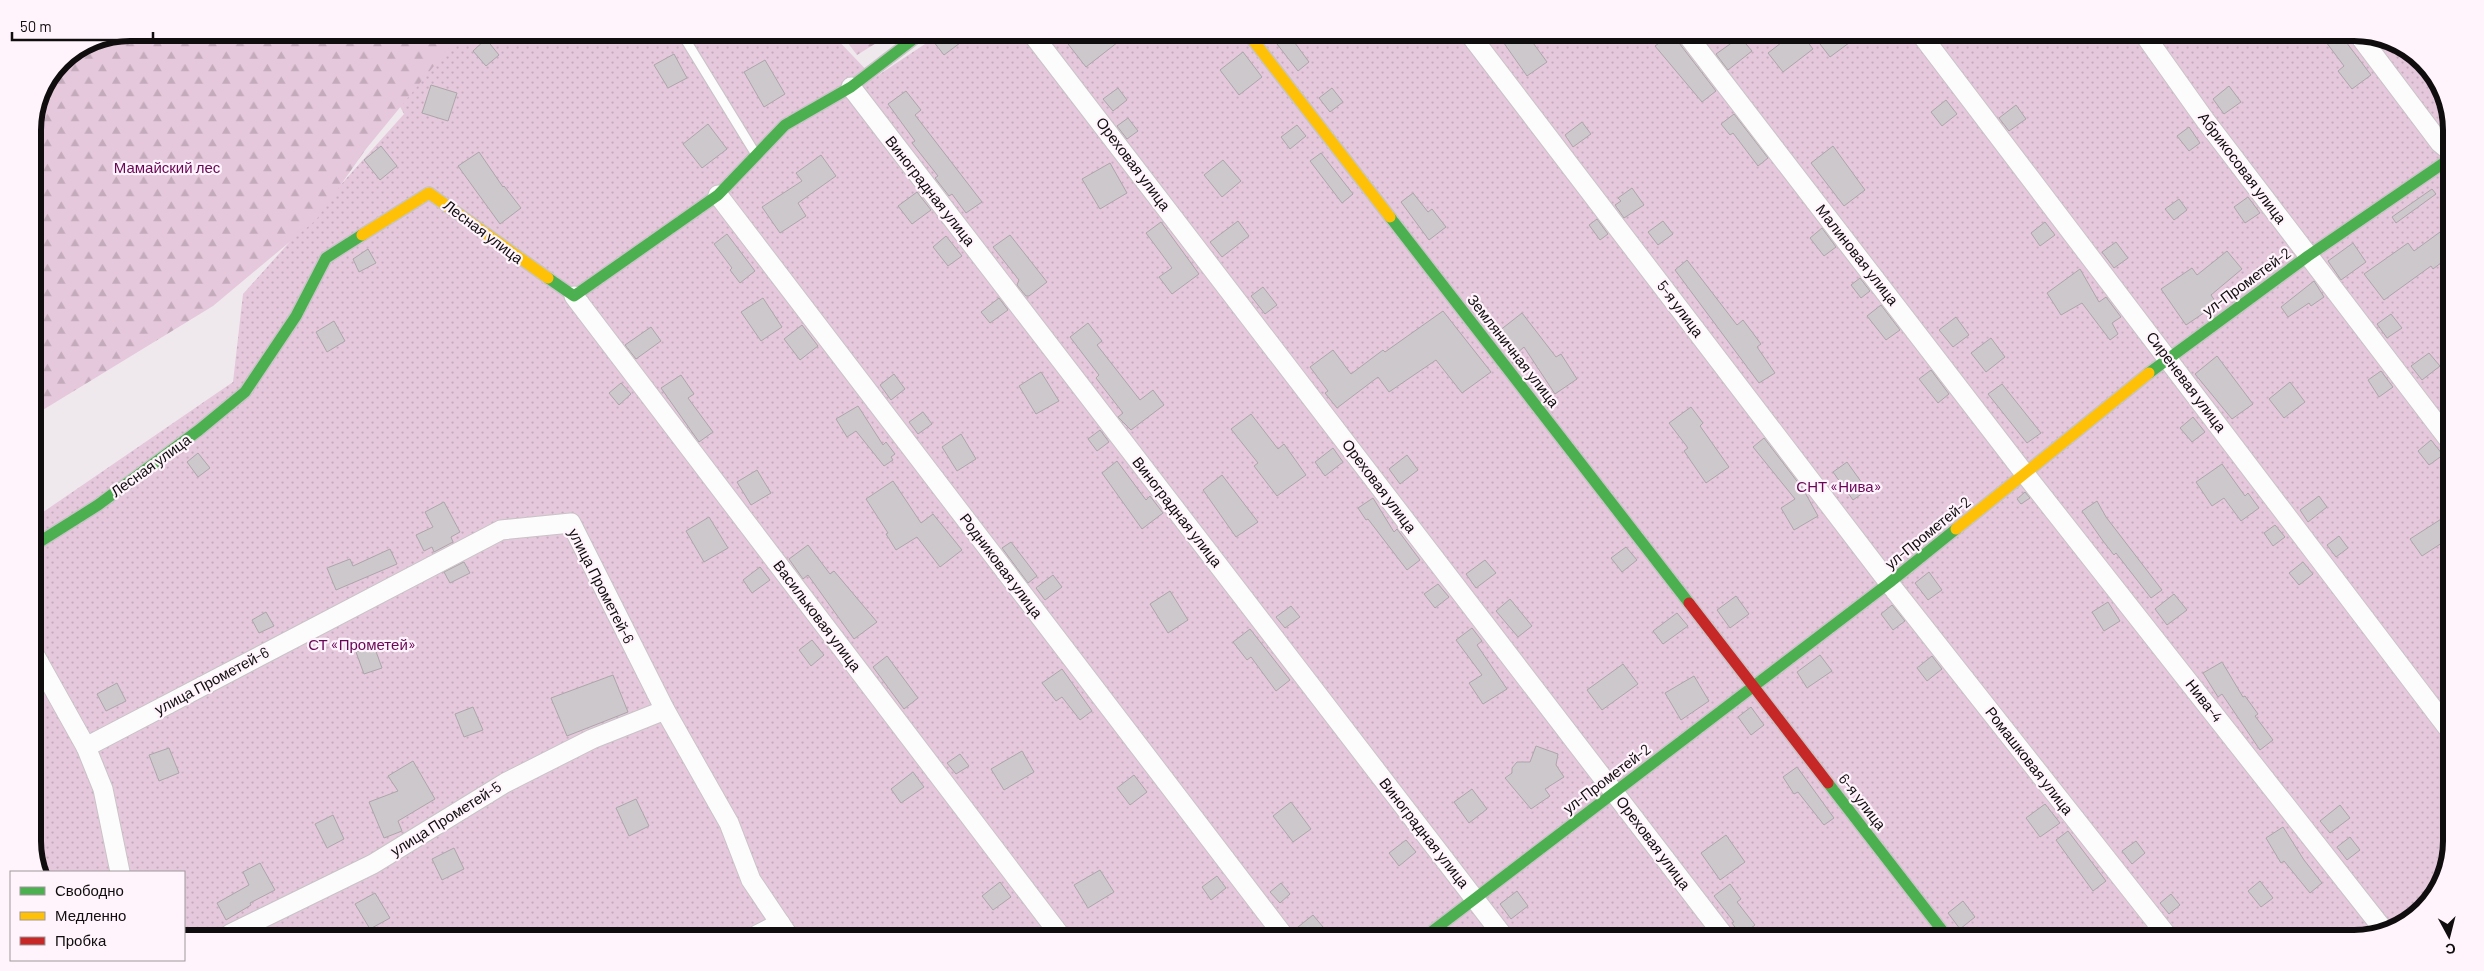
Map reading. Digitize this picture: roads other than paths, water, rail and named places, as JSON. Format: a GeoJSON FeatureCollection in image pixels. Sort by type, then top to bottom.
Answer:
{"type":"FeatureCollection","features":[{"type":"Feature","properties":{"kind":"street"},"geometry":{"type":"LineString","coordinates":[[574,296],[718,195],[785,125],[851,87],[911,41]]}},
{"type":"Feature","properties":{"kind":"street","name":"Ореховая улица"},"geometry":{"type":"LineString","coordinates":[[1039,41],[1720,930]]}},
{"type":"Feature","properties":{"kind":"street","name":"Земляничная улица"},"geometry":{"type":"LineString","coordinates":[[1254,41],[1753,686]]}},
{"type":"Feature","properties":{"kind":"street","name":"5-я улица"},"geometry":{"type":"LineString","coordinates":[[1475,41],[1889,583]]}},
{"type":"Feature","properties":{"kind":"street","name":"Малиновая улица"},"geometry":{"type":"LineString","coordinates":[[1692,41],[2025,474]]}},
{"type":"Feature","properties":{"kind":"street","name":"Сиреневая улица"},"geometry":{"type":"LineString","coordinates":[[1926,41],[2443,722]]}},
{"type":"Feature","properties":{"kind":"street","name":"Абрикосовая улица"},"geometry":{"type":"LineString","coordinates":[[2149,41],[2308,256],[2443,432]]}},
{"type":"Feature","properties":{"kind":"street"},"geometry":{"type":"LineString","coordinates":[[2364,42],[2443,145]]}},
{"type":"Feature","properties":{"kind":"street","name":"Виноградная улица"},"geometry":{"type":"LineString","coordinates":[[851,87],[1499,930]]}},
{"type":"Feature","properties":{"kind":"street","name":"ул-Прометей-2"},"geometry":{"type":"LineString","coordinates":[[1434,930],[1889,583],[2168,358],[2308,256],[2443,163]]}},
{"type":"Feature","properties":{"kind":"street","name":"Лесная улица"},"geometry":{"type":"LineString","coordinates":[[41,541],[98,505],[199,430],[245,392],[296,316],[326,258],[430,193],[456,210],[545,278],[574,296]]}},
{"type":"Feature","properties":{"kind":"street","name":"Родниковая улица"},"geometry":{"type":"LineString","coordinates":[[718,195],[1279,930]]}},
{"type":"Feature","properties":{"kind":"street","name":"Васильковая улица"},"geometry":{"type":"LineString","coordinates":[[574,296],[1055,930]]}},
{"type":"Feature","properties":{"kind":"street","name":"Нива-4"},"geometry":{"type":"LineString","coordinates":[[2025,474],[2380,925]]}},
{"type":"Feature","properties":{"kind":"street","name":"улица Прометей-6"},"geometry":{"type":"LineString","coordinates":[[86,747],[501,530],[571,523],[665,710],[729,823],[751,880],[784,929]]}},
{"type":"Feature","properties":{"kind":"street","name":"Ромашковая улица"},"geometry":{"type":"LineString","coordinates":[[1889,583],[2163,930]]}},
{"type":"Feature","properties":{"kind":"street"},"geometry":{"type":"LineString","coordinates":[[41,666],[86,747],[103,789],[120,871]]}},
{"type":"Feature","properties":{"kind":"street","name":"6-я улица"},"geometry":{"type":"LineString","coordinates":[[1753,686],[1942,930]]}},
{"type":"Feature","properties":{"kind":"street","name":"улица Прометей-5"},"geometry":{"type":"LineString","coordinates":[[238,930],[373,864],[506,783],[592,739],[665,710]]}},
{"type":"Feature","properties":{"kind":"lane"},"geometry":{"type":"LineString","coordinates":[[686,41],[756,155]]}},
{"type":"Feature","properties":{"kind":"park label","name":"Мамайский лес"},"geometry":{"type":"Point","coordinates":[167,168]}},
{"type":"Feature","properties":{"kind":"park label","name":"СНТ «Нива»"},"geometry":{"type":"Point","coordinates":[1839,487]}},
{"type":"Feature","properties":{"kind":"park label","name":"СТ «Прометей»"},"geometry":{"type":"Point","coordinates":[362,645]}}]}
